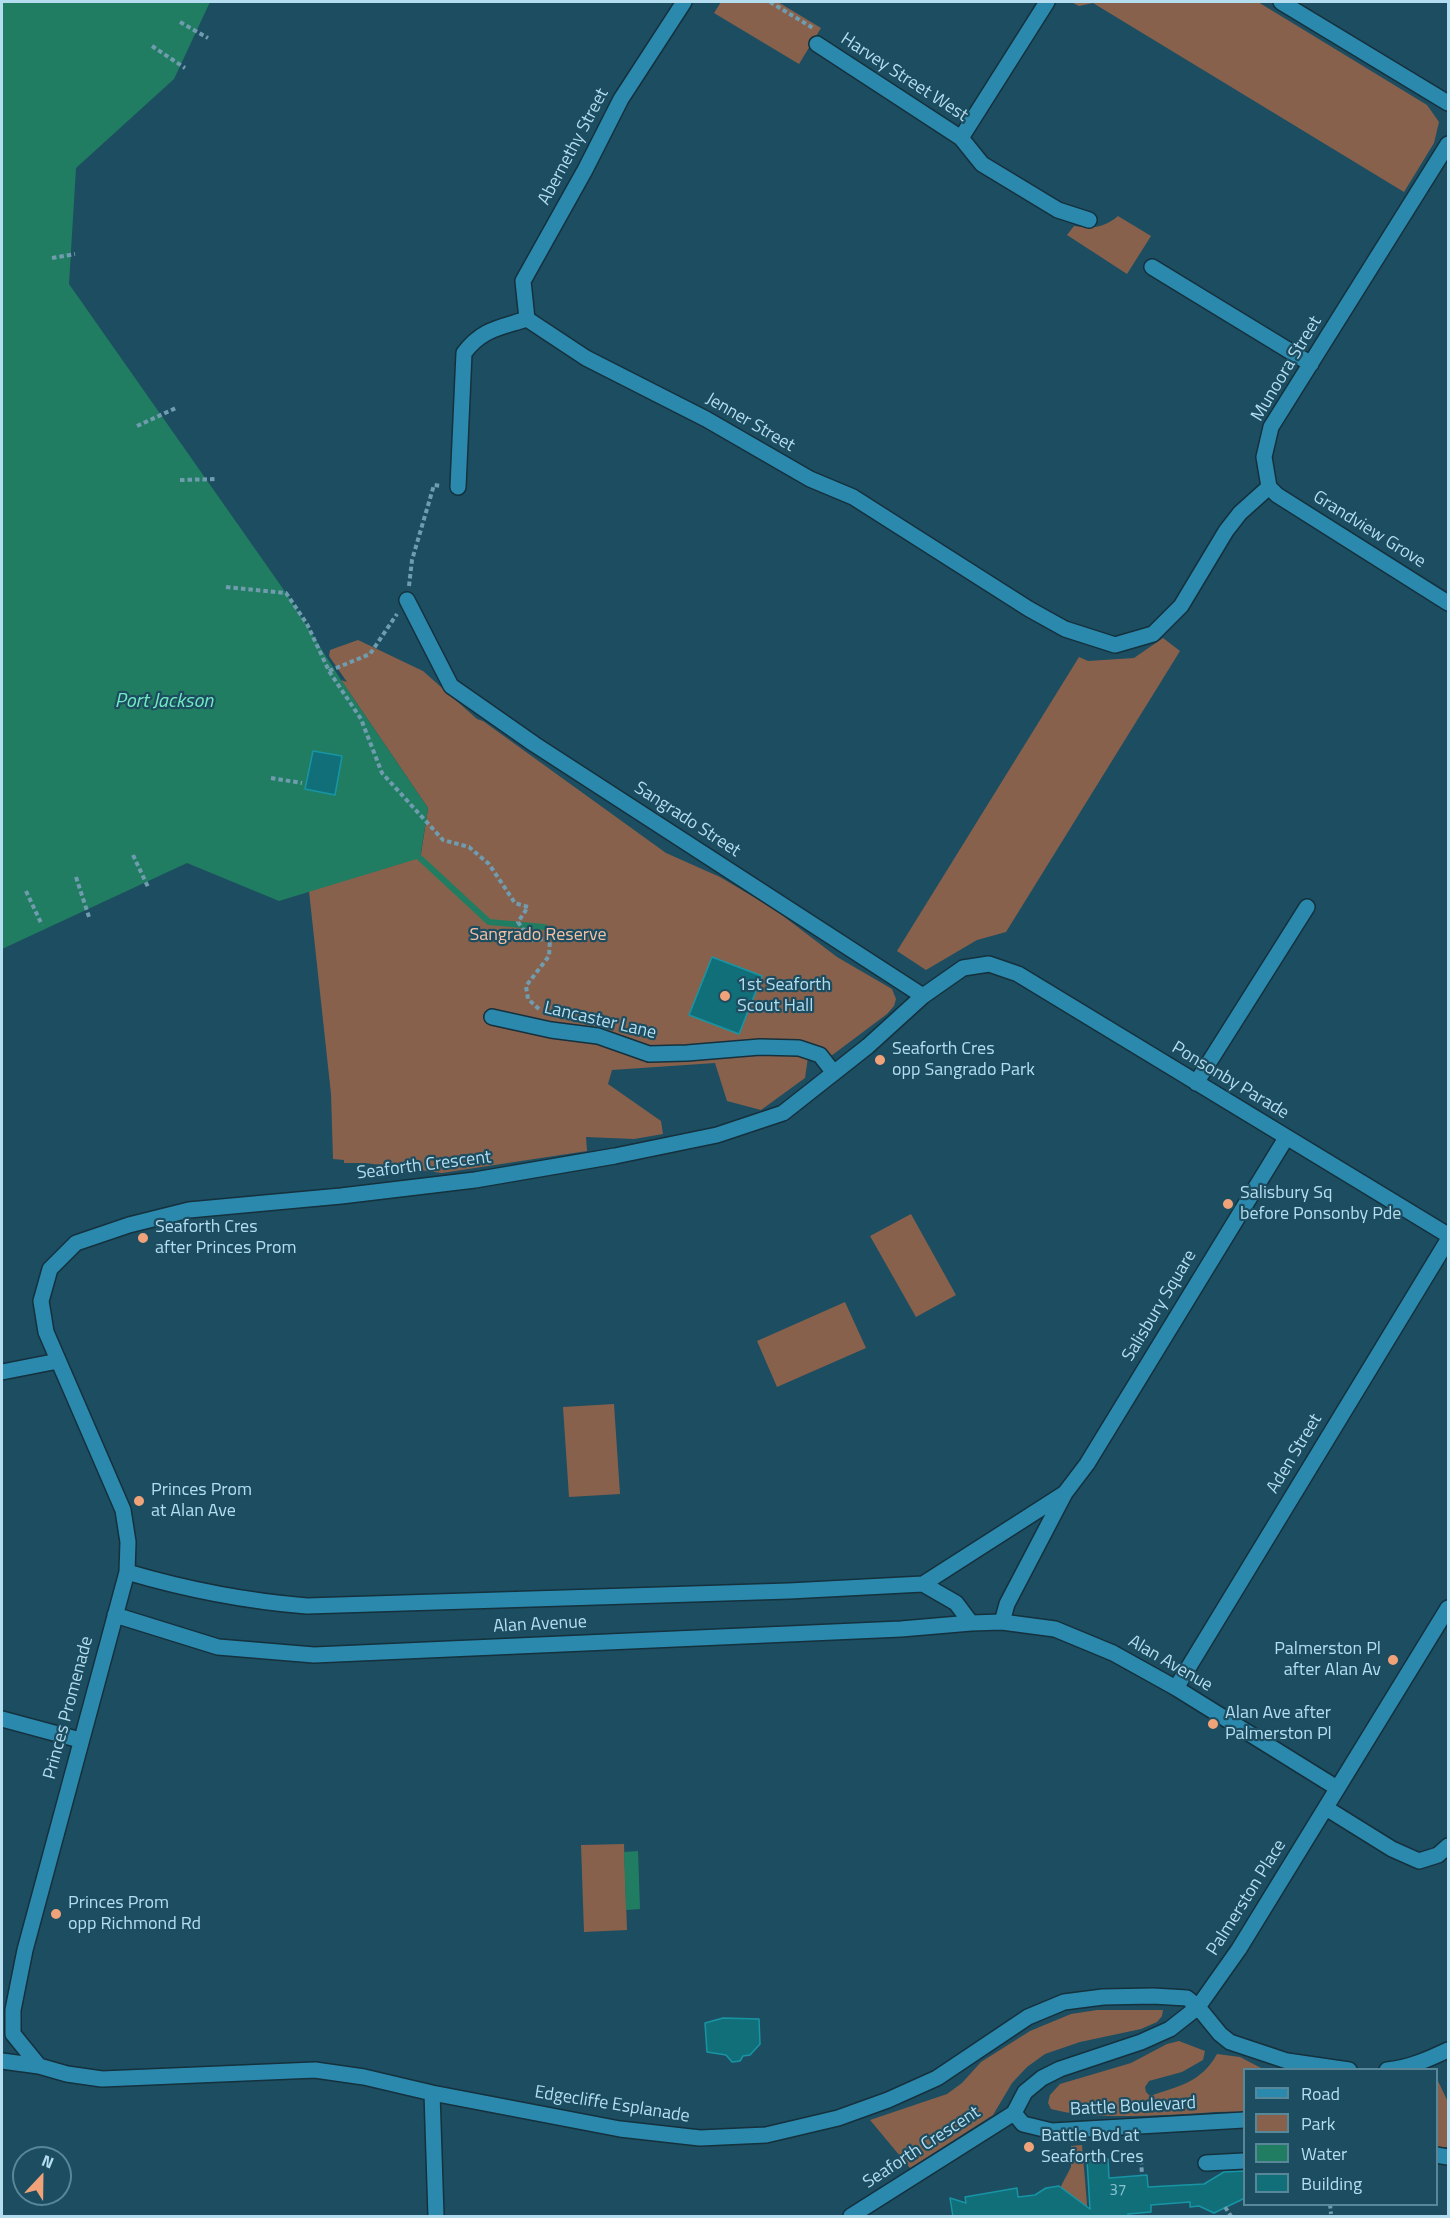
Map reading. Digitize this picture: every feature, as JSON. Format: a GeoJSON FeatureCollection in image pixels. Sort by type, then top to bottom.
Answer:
{"type":"FeatureCollection","features":[{"type":"Feature","properties":{"kind":"street","name":"Abernethy Street"},"geometry":{"type":"LineString","coordinates":[[527,319],[523,281],[585,170],[621,99],[684,2]]}},
{"type":"Feature","properties":{"kind":"street"},"geometry":{"type":"LineString","coordinates":[[961,138],[1047,2]]}},
{"type":"Feature","properties":{"kind":"street"},"geometry":{"type":"LineString","coordinates":[[1281,2],[1449,103]]}},
{"type":"Feature","properties":{"kind":"street","name":"Harvey Street West"},"geometry":{"type":"LineString","coordinates":[[817,44],[961,138],[982,164],[1058,210],[1089,220]]}},
{"type":"Feature","properties":{"kind":"street","name":"Munoora Street"},"geometry":{"type":"LineString","coordinates":[[1269,487],[1264,458],[1271,427],[1449,144]]}},
{"type":"Feature","properties":{"kind":"street"},"geometry":{"type":"LineString","coordinates":[[1152,267],[1311,364]]}},
{"type":"Feature","properties":{"kind":"street"},"geometry":{"type":"LineString","coordinates":[[458,487],[464,353],[474,339],[487,332],[527,319]]}},
{"type":"Feature","properties":{"kind":"street","name":"Jenner Street"},"geometry":{"type":"LineString","coordinates":[[527,319],[586,358],[706,419],[810,480],[852,497],[1065,629],[1115,645],[1153,634],[1181,606],[1226,531],[1240,513],[1269,487]]}},
{"type":"Feature","properties":{"kind":"street","name":"Grandview Grove"},"geometry":{"type":"LineString","coordinates":[[1269,487],[1277,495],[1449,603]]}},
{"type":"Feature","properties":{"kind":"street","name":"Sangrado Street"},"geometry":{"type":"LineString","coordinates":[[407,600],[451,686],[534,744],[923,996]]}},
{"type":"Feature","properties":{"kind":"street"},"geometry":{"type":"LineString","coordinates":[[1196,1083],[1308,907]]}},
{"type":"Feature","properties":{"kind":"street","name":"Ponsonby Parade"},"geometry":{"type":"LineString","coordinates":[[923,996],[963,968],[989,964],[1018,974],[1449,1235]]}},
{"type":"Feature","properties":{"kind":"street","name":"Seaforth Crescent"},"geometry":{"type":"LineString","coordinates":[[58,1361],[46,1332],[41,1301],[50,1269],[76,1243],[189,1210],[341,1196],[475,1180],[615,1156],[717,1135],[783,1113],[868,1046],[923,996]]}},
{"type":"Feature","properties":{"kind":"street","name":"Lancaster Lane"},"geometry":{"type":"LineString","coordinates":[[492,1017],[550,1030],[598,1036],[649,1054],[760,1047],[799,1048],[820,1055],[834,1073]]}},
{"type":"Feature","properties":{"kind":"street","name":"Salisbury Square"},"geometry":{"type":"LineString","coordinates":[[1065,1493],[1087,1464],[1286,1138]]}},
{"type":"Feature","properties":{"kind":"street","name":"Aden Street"},"geometry":{"type":"LineString","coordinates":[[1176,1688],[1449,1240]]}},
{"type":"Feature","properties":{"kind":"street"},"geometry":{"type":"LineString","coordinates":[[2,1372],[58,1361]]}},
{"type":"Feature","properties":{"kind":"street","name":"Princes Promenade"},"geometry":{"type":"LineString","coordinates":[[39,2066],[14,2034],[13,2010],[26,1950],[80,1740],[127,1572],[128,1542],[123,1510],[58,1361]]}},
{"type":"Feature","properties":{"kind":"street"},"geometry":{"type":"LineString","coordinates":[[1002,1622],[1016,1587],[1043,1540],[1065,1493]]}},
{"type":"Feature","properties":{"kind":"street","name":"Alan Avenue"},"geometry":{"type":"LineString","coordinates":[[127,1572],[183,1589],[259,1602],[307,1606],[789,1591],[923,1584],[1065,1493]]}},
{"type":"Feature","properties":{"kind":"street"},"geometry":{"type":"LineString","coordinates":[[923,1584],[956,1603],[971,1623]]}},
{"type":"Feature","properties":{"kind":"street","name":"Palmerston Place"},"geometry":{"type":"LineString","coordinates":[[1018,2118],[1025,2092],[1042,2078],[1060,2069],[1141,2042],[1170,2029],[1198,2007],[1239,1949],[1449,1608]]}},
{"type":"Feature","properties":{"kind":"street","name":"Alan Avenue"},"geometry":{"type":"LineString","coordinates":[[115,1615],[218,1647],[314,1655],[901,1629],[971,1623],[1002,1622],[1055,1629],[1113,1653],[1176,1688],[1337,1788]]}},
{"type":"Feature","properties":{"kind":"street"},"geometry":{"type":"LineString","coordinates":[[2,1719],[80,1740]]}},
{"type":"Feature","properties":{"kind":"street"},"geometry":{"type":"LineString","coordinates":[[1326,1808],[1392,1849],[1419,1861],[1438,1855],[1449,1846]]}},
{"type":"Feature","properties":{"kind":"street","name":"Edgecliffe Esplanade"},"geometry":{"type":"LineString","coordinates":[[2,2061],[102,2079],[315,2070],[364,2077],[432,2093],[658,2135],[700,2139],[766,2135],[838,2118],[888,2100],[937,2078],[1028,2017],[1064,2002],[1103,1997],[1153,1996],[1187,1998],[1198,2007]]}},
{"type":"Feature","properties":{"kind":"street"},"geometry":{"type":"LineString","coordinates":[[1198,2007],[1220,2034],[1230,2042],[1287,2061],[1335,2068]]}},
{"type":"Feature","properties":{"kind":"street"},"geometry":{"type":"LineString","coordinates":[[1402,2068],[1426,2061],[1449,2050]]}},
{"type":"Feature","properties":{"kind":"street"},"geometry":{"type":"LineString","coordinates":[[432,2093],[436,2217]]}},
{"type":"Feature","properties":{"kind":"street","name":"Seaforth Crescent"},"geometry":{"type":"LineString","coordinates":[[851,2217],[1018,2118]]}},
{"type":"Feature","properties":{"kind":"street","name":"Battle Boulevard"},"geometry":{"type":"LineString","coordinates":[[1018,2118],[1052,2131],[1243,2120]]}},
{"type":"Feature","properties":{"kind":"street"},"geometry":{"type":"LineString","coordinates":[[1206,2163],[1243,2161]]}},
{"type":"Feature","properties":{"kind":"path"},"geometry":{"type":"LineString","coordinates":[[770,2],[815,29],[817,44]]}},
{"type":"Feature","properties":{"kind":"path"},"geometry":{"type":"LineString","coordinates":[[180,21],[208,38]]}},
{"type":"Feature","properties":{"kind":"path"},"geometry":{"type":"LineString","coordinates":[[152,46],[185,68]]}},
{"type":"Feature","properties":{"kind":"path"},"geometry":{"type":"LineString","coordinates":[[52,258],[75,254]]}},
{"type":"Feature","properties":{"kind":"path"},"geometry":{"type":"LineString","coordinates":[[137,426],[176,408]]}},
{"type":"Feature","properties":{"kind":"path"},"geometry":{"type":"LineString","coordinates":[[180,480],[217,480]]}},
{"type":"Feature","properties":{"kind":"path"},"geometry":{"type":"LineString","coordinates":[[329,671],[370,654],[407,600],[412,560],[434,485],[458,487]]}},
{"type":"Feature","properties":{"kind":"path"},"geometry":{"type":"LineString","coordinates":[[226,587],[286,593],[307,624],[329,671],[361,719],[382,773],[443,840],[469,847],[489,864],[515,903],[528,907],[518,922],[522,929],[530,940],[550,939],[549,956],[526,986],[528,999],[541,1011],[550,1030]]}},
{"type":"Feature","properties":{"kind":"path"},"geometry":{"type":"LineString","coordinates":[[271,778],[302,783]]}},
{"type":"Feature","properties":{"kind":"path"},"geometry":{"type":"LineString","coordinates":[[134,855],[148,887]]}},
{"type":"Feature","properties":{"kind":"path"},"geometry":{"type":"LineString","coordinates":[[76,877],[89,917]]}},
{"type":"Feature","properties":{"kind":"path"},"geometry":{"type":"LineString","coordinates":[[26,891],[42,925]]}},
{"type":"Feature","properties":{"kind":"path"},"geometry":{"type":"LineString","coordinates":[[1141,2160],[1142,2175]]}},
{"type":"Feature","properties":{"kind":"path"},"geometry":{"type":"LineString","coordinates":[[1330,2206],[1331,2214]]}},
{"type":"Feature","properties":{"kind":"path"},"geometry":{"type":"LineString","coordinates":[[1225,2207],[1231,2217]]}},
{"type":"Feature","properties":{"kind":"green space"},"geometry":{"type":"Polygon","coordinates":[[[721,2],[778,2],[821,28],[799,64],[714,13],[721,2]]]}},
{"type":"Feature","properties":{"kind":"green space"},"geometry":{"type":"Polygon","coordinates":[[[1071,2],[1258,2],[1427,105],[1439,122],[1434,143],[1404,192],[1093,3],[1079,6],[1071,2]]]}},
{"type":"Feature","properties":{"kind":"green space"},"geometry":{"type":"Polygon","coordinates":[[[1118,216],[1151,236],[1127,274],[1067,235],[1074,226],[1098,227],[1118,216]]]}},
{"type":"Feature","properties":{"kind":"green space"},"geometry":{"type":"Polygon","coordinates":[[[1163,638],[1180,651],[1006,932],[977,940],[926,970],[897,951],[1079,657],[1088,661],[1134,658],[1163,638]]]}},
{"type":"Feature","properties":{"kind":"green space","name":"Sangrado Reserve"},"geometry":{"type":"Polygon","coordinates":[[[358,640],[423,671],[477,719],[483,721],[666,853],[720,877],[774,909],[837,957],[892,989],[896,999],[894,1006],[887,1014],[831,1056],[808,1057],[805,1078],[761,1110],[727,1101],[715,1063],[612,1070],[608,1084],[661,1121],[663,1134],[634,1139],[586,1137],[587,1151],[442,1173],[365,1163],[344,1163],[344,1160],[333,1159],[331,1094],[309,891],[392,866],[421,854],[428,808],[341,680],[347,682],[329,656],[330,650],[358,640]]]}},
{"type":"Feature","properties":{"kind":"green space"},"geometry":{"type":"Polygon","coordinates":[[[911,1214],[956,1295],[916,1317],[870,1236],[911,1214]]]}},
{"type":"Feature","properties":{"kind":"green space"},"geometry":{"type":"Polygon","coordinates":[[[845,1302],[866,1348],[777,1387],[757,1341],[845,1302]]]}},
{"type":"Feature","properties":{"kind":"green space"},"geometry":{"type":"Polygon","coordinates":[[[614,1404],[620,1494],[569,1497],[563,1407],[614,1404]]]}},
{"type":"Feature","properties":{"kind":"green space"},"geometry":{"type":"Polygon","coordinates":[[[624,1844],[627,1930],[584,1932],[581,1845],[624,1844]]]}},
{"type":"Feature","properties":{"kind":"green space"},"geometry":{"type":"Polygon","coordinates":[[[1097,2010],[1163,2010],[1157,2022],[1141,2029],[1080,2042],[1045,2054],[1027,2067],[1012,2083],[993,2115],[910,2168],[870,2120],[947,2094],[962,2083],[981,2062],[1030,2031],[1071,2014],[1097,2010]]]}},
{"type":"Feature","properties":{"kind":"green space"},"geometry":{"type":"Polygon","coordinates":[[[1179,2041],[1205,2051],[1203,2060],[1182,2072],[1149,2081],[1145,2087],[1150,2096],[1179,2086],[1196,2077],[1211,2064],[1217,2054],[1240,2057],[1261,2068],[1243,2068],[1243,2113],[1117,2116],[1051,2109],[1048,2103],[1050,2095],[1060,2084],[1131,2063],[1167,2044],[1179,2041]]]}},
{"type":"Feature","properties":{"kind":"green space"},"geometry":{"type":"Polygon","coordinates":[[[1438,2081],[1448,2102],[1448,2147],[1438,2147],[1438,2081]]]}},
{"type":"Feature","properties":{"kind":"green space"},"geometry":{"type":"Polygon","coordinates":[[[1082,2145],[1088,2216],[1064,2216],[1061,2186],[1071,2167],[1071,2146],[1082,2145]]]}},
{"type":"Feature","properties":{"kind":"water","name":"Port Jackson"},"geometry":{"type":"Polygon","coordinates":[[[2,2],[210,2],[174,79],[76,168],[69,284],[286,593],[341,680],[428,808],[420,858],[279,901],[187,863],[2,949],[2,2]]]}},
{"type":"Feature","properties":{"kind":"water"},"geometry":{"type":"Polygon","coordinates":[[[638,1851],[640,1909],[626,1910],[624,1852],[638,1851]]]}},
{"type":"Feature","properties":{"kind":"building"},"geometry":{"type":"Polygon","coordinates":[[[313,751],[342,756],[335,795],[305,789],[313,751]]]}},
{"type":"Feature","properties":{"kind":"building","name":"1st Seaforth Scout Hall"},"geometry":{"type":"Polygon","coordinates":[[[712,957],[762,976],[739,1034],[689,1015],[712,957]]]}},
{"type":"Feature","properties":{"kind":"building"},"geometry":{"type":"Polygon","coordinates":[[[723,2018],[759,2019],[760,2044],[750,2055],[743,2056],[740,2061],[732,2062],[726,2055],[707,2052],[705,2023],[723,2018]]]}},
{"type":"Feature","properties":{"kind":"building"},"geometry":{"type":"Polygon","coordinates":[[[1108,2159],[1109,2178],[1147,2175],[1148,2187],[1204,2184],[1224,2172],[1243,2171],[1243,2199],[1214,2213],[1199,2206],[1190,2207],[1190,2202],[1151,2205],[1151,2212],[1128,2214],[1128,2217],[953,2217],[950,2198],[966,2203],[965,2197],[1017,2188],[1018,2197],[1035,2195],[1046,2188],[1059,2186],[1090,2209],[1087,2160],[1108,2159]]]}},
{"type":"Feature","properties":{"kind":"waterway"},"geometry":{"type":"LineString","coordinates":[[420,858],[489,922],[544,927]]}},
{"type":"Feature","properties":{"kind":"place","name":"1st Seaforth Scout Hall"},"geometry":{"type":"Point","coordinates":[725,996]}},
{"type":"Feature","properties":{"kind":"place","name":"Seaforth Cres opp Sangrado Park"},"geometry":{"type":"Point","coordinates":[880,1060]}},
{"type":"Feature","properties":{"kind":"place","name":"Salisbury Sq before Ponsonby Pde"},"geometry":{"type":"Point","coordinates":[1228,1204]}},
{"type":"Feature","properties":{"kind":"place","name":"Seaforth Cres after Princes Prom"},"geometry":{"type":"Point","coordinates":[143,1238]}},
{"type":"Feature","properties":{"kind":"place","name":"Princes Prom at Alan Ave"},"geometry":{"type":"Point","coordinates":[139,1501]}},
{"type":"Feature","properties":{"kind":"place","name":"Palmerston Pl after Alan Av"},"geometry":{"type":"Point","coordinates":[1393,1660]}},
{"type":"Feature","properties":{"kind":"place","name":"Alan Ave after Palmerston Pl"},"geometry":{"type":"Point","coordinates":[1213,1724]}},
{"type":"Feature","properties":{"kind":"place","name":"Princes Prom opp Richmond Rd"},"geometry":{"type":"Point","coordinates":[56,1914]}},
{"type":"Feature","properties":{"kind":"place","name":"Battle Bvd at Seaforth Cres"},"geometry":{"type":"Point","coordinates":[1029,2147]}}]}
